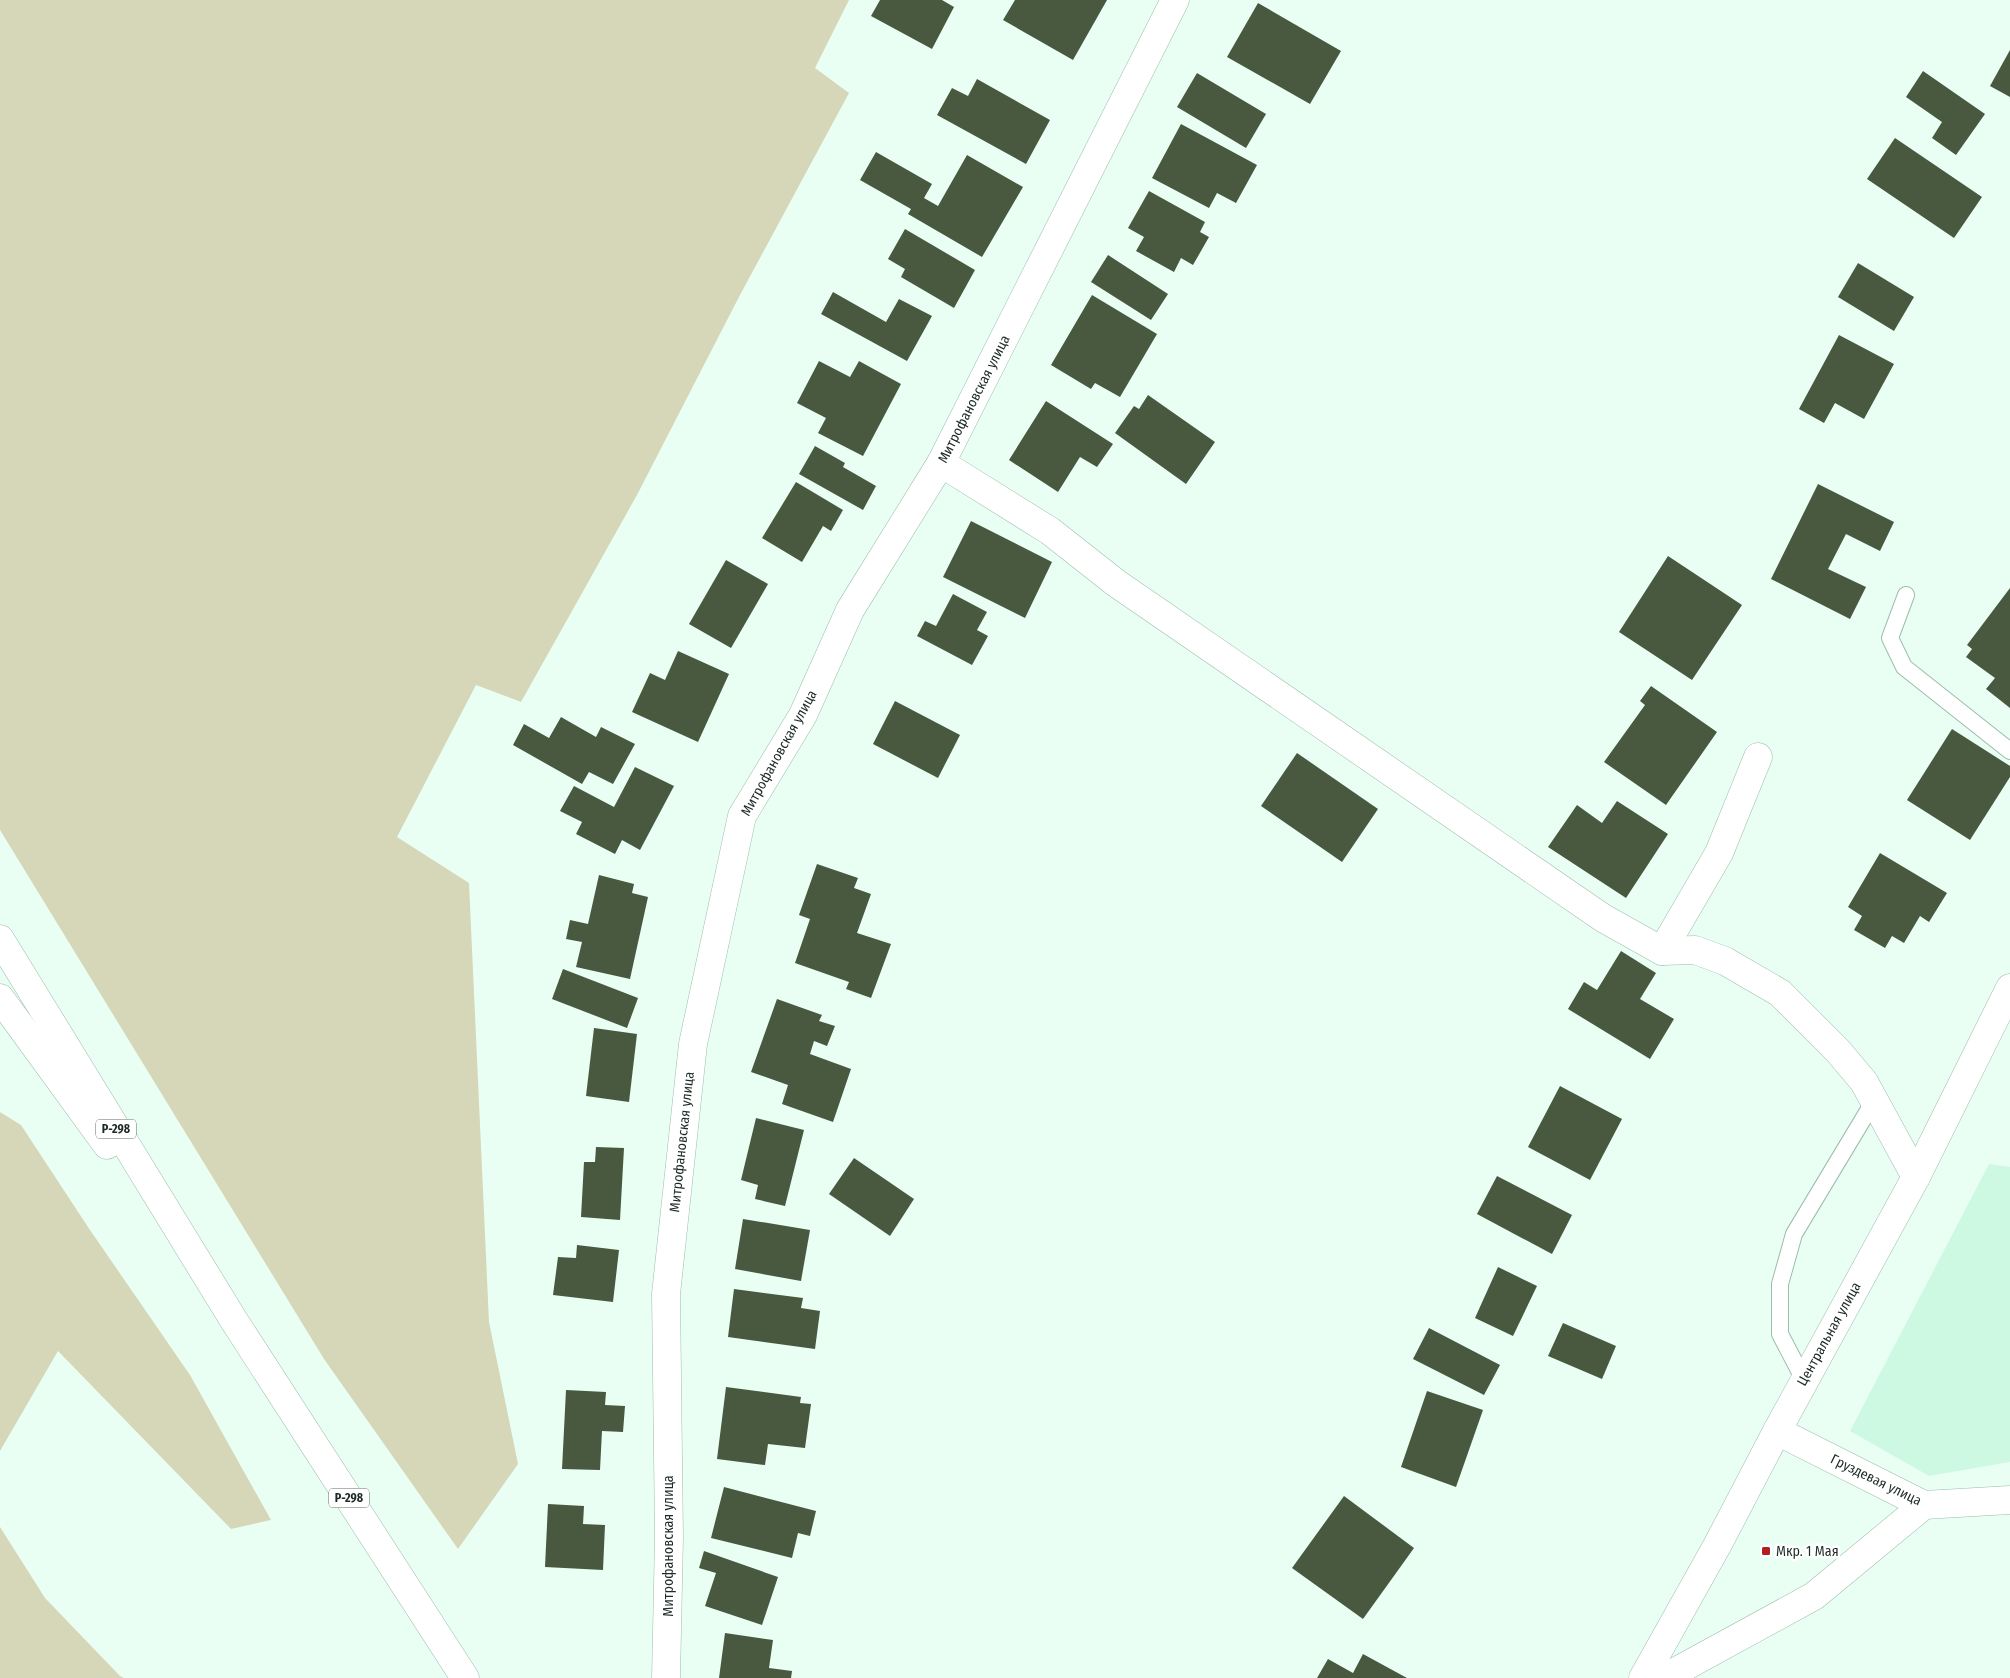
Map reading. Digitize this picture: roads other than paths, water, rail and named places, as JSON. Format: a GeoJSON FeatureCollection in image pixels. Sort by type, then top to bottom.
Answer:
{"type":"FeatureCollection","features":[{"type":"Feature","properties":{"kind":"main road","name":"Митрофановская улица"},"geometry":{"type":"LineString","coordinates":[[666,1678],[669,1537],[666,1294],[692,1044],[742,816],[803,715],[850,610],[942,463],[1175,0]]}},
{"type":"Feature","properties":{"kind":"main road"},"geometry":{"type":"LineString","coordinates":[[942,463],[1050,531],[1116,583],[1595,912],[1662,952],[1695,950],[1726,960],[1780,993],[1838,1051],[1864,1082],[1916,1176]]}},
{"type":"Feature","properties":{"kind":"main road"},"geometry":{"type":"LineString","coordinates":[[1662,952],[1720,854],[1758,757]]}},
{"type":"Feature","properties":{"kind":"main road","name":"Р-298"},"geometry":{"type":"LineString","coordinates":[[0,939],[233,1319],[465,1678]]}},
{"type":"Feature","properties":{"kind":"main road","name":"Центральная улица"},"geometry":{"type":"LineString","coordinates":[[1643,1678],[1718,1544],[1804,1380],[1916,1176],[2010,988]]}},
{"type":"Feature","properties":{"kind":"main road","name":"Р-298"},"geometry":{"type":"LineString","coordinates":[[0,998],[233,1319]]}},
{"type":"Feature","properties":{"kind":"main road","name":"Груздевая улица"},"geometry":{"type":"LineString","coordinates":[[1777,1431],[1924,1505],[2010,1500]]}},
{"type":"Feature","properties":{"kind":"main road"},"geometry":{"type":"LineString","coordinates":[[1664,1678],[1814,1596],[1924,1505]]}},
{"type":"Feature","properties":{"kind":"lane"},"geometry":{"type":"LineString","coordinates":[[1906,595],[1890,638],[1904,667],[2010,751]]}},
{"type":"Feature","properties":{"kind":"lane"},"geometry":{"type":"LineString","coordinates":[[1804,1380],[1780,1334],[1780,1284],[1794,1234],[1874,1101]]}},
{"type":"Feature","properties":{"kind":"place","name":"Мкр. 1 Мая"},"geometry":{"type":"Point","coordinates":[1766,1551]}}]}
